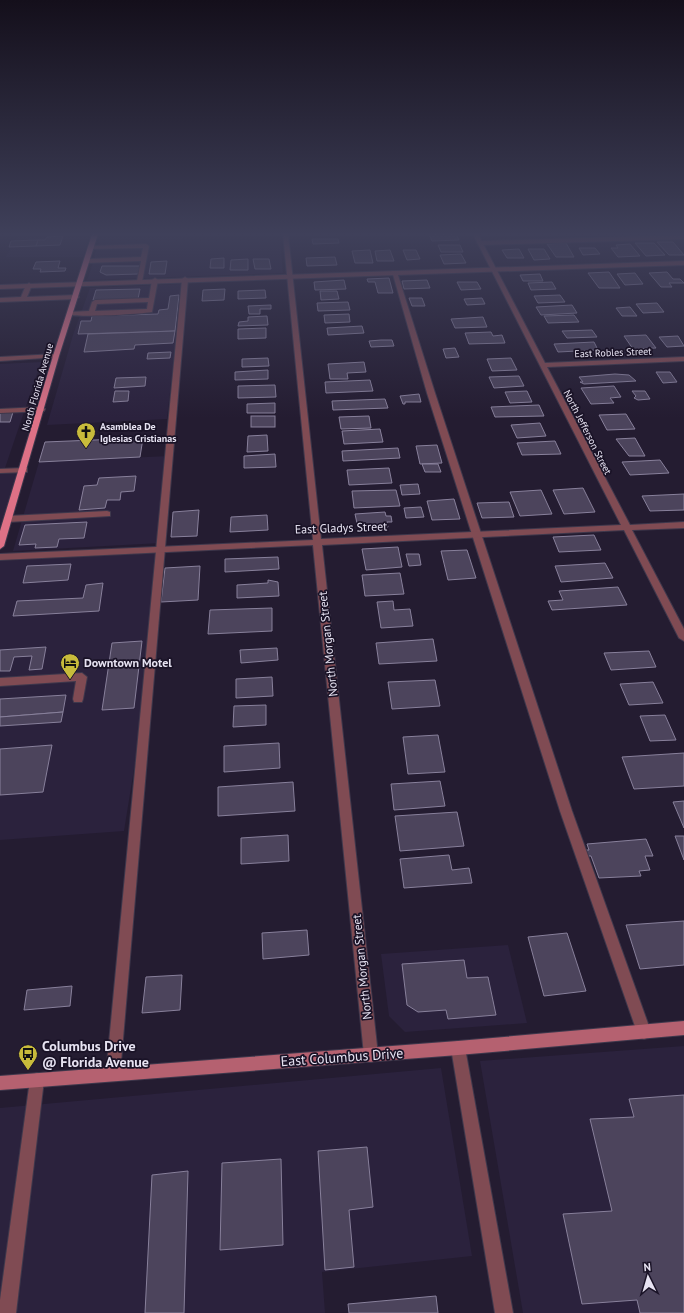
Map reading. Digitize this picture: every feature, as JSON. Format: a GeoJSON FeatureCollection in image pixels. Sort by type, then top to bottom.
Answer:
{"type":"FeatureCollection","features":[{"type":"Feature","properties":{"kind":"main road","name":"North Florida Avenue"},"geometry":{"type":"LineString","coordinates":[[0,546],[24,470],[56,356],[76,298]]}},
{"type":"Feature","properties":{"kind":"main road","name":"East Columbus Drive"},"geometry":{"type":"LineString","coordinates":[[0,1083],[372,1055],[684,1028]]}},
{"type":"Feature","properties":{"kind":"street"},"geometry":{"type":"LineString","coordinates":[[23,300],[25,295]]}},
{"type":"Feature","properties":{"kind":"street"},"geometry":{"type":"LineString","coordinates":[[70,314],[150,311],[153,295]]}},
{"type":"Feature","properties":{"kind":"street"},"geometry":{"type":"LineString","coordinates":[[113,1074],[162,549],[184,295]]}},
{"type":"Feature","properties":{"kind":"street","name":"North Morgan Street"},"geometry":{"type":"LineString","coordinates":[[291,295],[372,1055]]}},
{"type":"Feature","properties":{"kind":"street"},"geometry":{"type":"LineString","coordinates":[[401,295],[566,811],[644,1032]]}},
{"type":"Feature","properties":{"kind":"street","name":"North Jefferson Street"},"geometry":{"type":"LineString","coordinates":[[507,295],[684,638]]}},
{"type":"Feature","properties":{"kind":"street"},"geometry":{"type":"LineString","coordinates":[[0,300],[76,298]]}},
{"type":"Feature","properties":{"kind":"street"},"geometry":{"type":"LineString","coordinates":[[91,314],[95,302],[152,300]]}},
{"type":"Feature","properties":{"kind":"street"},"geometry":{"type":"LineString","coordinates":[[0,359],[56,356]]}},
{"type":"Feature","properties":{"kind":"street","name":"East Robles Street"},"geometry":{"type":"LineString","coordinates":[[543,365],[684,359]]}},
{"type":"Feature","properties":{"kind":"street"},"geometry":{"type":"LineString","coordinates":[[0,411],[41,409]]}},
{"type":"Feature","properties":{"kind":"street"},"geometry":{"type":"LineString","coordinates":[[0,471],[24,470]]}},
{"type":"Feature","properties":{"kind":"street"},"geometry":{"type":"LineString","coordinates":[[8,519],[106,514]]}},
{"type":"Feature","properties":{"kind":"street","name":"East Gladys Street"},"geometry":{"type":"LineString","coordinates":[[0,557],[684,525]]}},
{"type":"Feature","properties":{"kind":"street"},"geometry":{"type":"LineString","coordinates":[[0,682],[82,677],[78,700]]}},
{"type":"Feature","properties":{"kind":"street"},"geometry":{"type":"LineString","coordinates":[[458,1048],[504,1313]]}},
{"type":"Feature","properties":{"kind":"street"},"geometry":{"type":"LineString","coordinates":[[7,1313],[37,1080]]}},
{"type":"Feature","properties":{"kind":"shaded area"},"geometry":{"type":"Polygon","coordinates":[[[87,295],[181,295],[167,419],[47,425],[73,335],[87,295]]]}},
{"type":"Feature","properties":{"kind":"shaded area"},"geometry":{"type":"Polygon","coordinates":[[[41,362],[5,468],[0,468],[0,364],[41,362]]]}},
{"type":"Feature","properties":{"kind":"shaded area"},"geometry":{"type":"Polygon","coordinates":[[[169,456],[161,543],[13,551],[39,462],[169,456]]]}},
{"type":"Feature","properties":{"kind":"shaded area"},"geometry":{"type":"Polygon","coordinates":[[[21,471],[0,542],[0,472],[21,471]]]}},
{"type":"Feature","properties":{"kind":"shaded area"},"geometry":{"type":"Polygon","coordinates":[[[158,553],[145,701],[124,831],[0,840],[0,561],[158,553]]]}},
{"type":"Feature","properties":{"kind":"shaded area"},"geometry":{"type":"Polygon","coordinates":[[[508,945],[527,1023],[405,1032],[389,1016],[381,954],[508,945]]]}},
{"type":"Feature","properties":{"kind":"shaded area"},"geometry":{"type":"Polygon","coordinates":[[[684,1046],[684,1313],[523,1313],[480,1061],[684,1046]]]}},
{"type":"Feature","properties":{"kind":"shaded area"},"geometry":{"type":"Polygon","coordinates":[[[441,1068],[472,1256],[322,1272],[325,1313],[0,1313],[0,1108],[441,1068]]]}},
{"type":"Feature","properties":{"kind":"building"},"geometry":{"type":"Polygon","coordinates":[[[94,295],[139,295],[138,299],[93,300],[94,295]]]}},
{"type":"Feature","properties":{"kind":"building"},"geometry":{"type":"Polygon","coordinates":[[[179,295],[175,331],[78,334],[81,321],[91,321],[92,316],[158,314],[159,310],[168,309],[170,296],[179,295]]]}},
{"type":"Feature","properties":{"kind":"building"},"geometry":{"type":"Polygon","coordinates":[[[203,295],[224,295],[224,300],[202,301],[203,295]]]}},
{"type":"Feature","properties":{"kind":"building"},"geometry":{"type":"Polygon","coordinates":[[[238,295],[266,295],[266,298],[238,299],[238,295]]]}},
{"type":"Feature","properties":{"kind":"building"},"geometry":{"type":"Polygon","coordinates":[[[320,295],[338,295],[339,299],[321,300],[320,295]]]}},
{"type":"Feature","properties":{"kind":"building"},"geometry":{"type":"Polygon","coordinates":[[[560,295],[565,302],[538,303],[534,296],[560,295]]]}},
{"type":"Feature","properties":{"kind":"building"},"geometry":{"type":"Polygon","coordinates":[[[409,298],[422,298],[425,306],[412,306],[409,298]]]}},
{"type":"Feature","properties":{"kind":"building"},"geometry":{"type":"Polygon","coordinates":[[[482,298],[485,304],[467,305],[464,299],[482,298]]]}},
{"type":"Feature","properties":{"kind":"building"},"geometry":{"type":"Polygon","coordinates":[[[348,302],[350,310],[318,311],[317,303],[348,302]]]}},
{"type":"Feature","properties":{"kind":"building"},"geometry":{"type":"Polygon","coordinates":[[[657,303],[664,312],[643,313],[636,304],[657,303]]]}},
{"type":"Feature","properties":{"kind":"building"},"geometry":{"type":"Polygon","coordinates":[[[271,305],[271,309],[260,309],[260,314],[249,314],[248,306],[271,305]]]}},
{"type":"Feature","properties":{"kind":"building"},"geometry":{"type":"Polygon","coordinates":[[[572,305],[577,313],[541,315],[536,307],[572,305]]]}},
{"type":"Feature","properties":{"kind":"building"},"geometry":{"type":"Polygon","coordinates":[[[630,307],[637,316],[622,316],[616,308],[630,307]]]}},
{"type":"Feature","properties":{"kind":"building"},"geometry":{"type":"Polygon","coordinates":[[[349,314],[350,322],[325,323],[324,315],[349,314]]]}},
{"type":"Feature","properties":{"kind":"building"},"geometry":{"type":"Polygon","coordinates":[[[574,315],[579,322],[548,323],[544,316],[574,315]]]}},
{"type":"Feature","properties":{"kind":"building"},"geometry":{"type":"Polygon","coordinates":[[[267,316],[268,325],[238,326],[239,322],[248,321],[248,317],[267,316]]]}},
{"type":"Feature","properties":{"kind":"building"},"geometry":{"type":"Polygon","coordinates":[[[483,317],[487,327],[455,328],[451,319],[483,317]]]}},
{"type":"Feature","properties":{"kind":"building"},"geometry":{"type":"Polygon","coordinates":[[[362,326],[364,333],[328,335],[327,328],[362,326]]]}},
{"type":"Feature","properties":{"kind":"building"},"geometry":{"type":"Polygon","coordinates":[[[266,328],[266,338],[238,339],[238,329],[266,328]]]}},
{"type":"Feature","properties":{"kind":"building"},"geometry":{"type":"Polygon","coordinates":[[[592,330],[597,337],[567,338],[562,331],[592,330]]]}},
{"type":"Feature","properties":{"kind":"building"},"geometry":{"type":"Polygon","coordinates":[[[175,331],[173,343],[135,345],[134,349],[84,352],[88,334],[175,331]]]}},
{"type":"Feature","properties":{"kind":"building"},"geometry":{"type":"Polygon","coordinates":[[[491,332],[493,336],[502,335],[505,343],[469,344],[465,333],[491,332]]]}},
{"type":"Feature","properties":{"kind":"building"},"geometry":{"type":"Polygon","coordinates":[[[646,335],[656,348],[633,349],[624,336],[646,335]]]}},
{"type":"Feature","properties":{"kind":"building"},"geometry":{"type":"Polygon","coordinates":[[[678,336],[684,346],[667,347],[659,337],[678,336]]]}},
{"type":"Feature","properties":{"kind":"building"},"geometry":{"type":"Polygon","coordinates":[[[392,340],[394,346],[371,347],[369,341],[392,340]]]}},
{"type":"Feature","properties":{"kind":"building"},"geometry":{"type":"Polygon","coordinates":[[[594,342],[598,350],[558,352],[554,344],[594,342]]]}},
{"type":"Feature","properties":{"kind":"building"},"geometry":{"type":"Polygon","coordinates":[[[455,348],[459,357],[446,358],[443,349],[455,348]]]}},
{"type":"Feature","properties":{"kind":"building"},"geometry":{"type":"Polygon","coordinates":[[[171,352],[170,358],[147,359],[148,353],[171,352]]]}},
{"type":"Feature","properties":{"kind":"building"},"geometry":{"type":"Polygon","coordinates":[[[268,358],[269,366],[242,367],[242,359],[268,358]]]}},
{"type":"Feature","properties":{"kind":"building"},"geometry":{"type":"Polygon","coordinates":[[[511,358],[517,370],[492,371],[487,359],[511,358]]]}},
{"type":"Feature","properties":{"kind":"building"},"geometry":{"type":"Polygon","coordinates":[[[364,362],[366,372],[347,373],[348,379],[330,379],[328,364],[364,362]]]}},
{"type":"Feature","properties":{"kind":"building"},"geometry":{"type":"Polygon","coordinates":[[[268,370],[268,379],[235,380],[235,372],[268,370]]]}},
{"type":"Feature","properties":{"kind":"building"},"geometry":{"type":"Polygon","coordinates":[[[656,372],[670,372],[677,382],[663,383],[656,372]]]}},
{"type":"Feature","properties":{"kind":"building"},"geometry":{"type":"Polygon","coordinates":[[[615,374],[629,375],[636,381],[584,384],[580,382],[583,382],[579,377],[615,374]]]}},
{"type":"Feature","properties":{"kind":"building"},"geometry":{"type":"Polygon","coordinates":[[[519,376],[524,386],[494,388],[489,377],[519,376]]]}},
{"type":"Feature","properties":{"kind":"building"},"geometry":{"type":"Polygon","coordinates":[[[146,377],[145,386],[114,388],[116,378],[146,377]]]}},
{"type":"Feature","properties":{"kind":"building"},"geometry":{"type":"Polygon","coordinates":[[[370,380],[373,391],[326,393],[325,382],[370,380]]]}},
{"type":"Feature","properties":{"kind":"building"},"geometry":{"type":"Polygon","coordinates":[[[275,385],[276,397],[238,398],[238,386],[275,385]]]}},
{"type":"Feature","properties":{"kind":"building"},"geometry":{"type":"Polygon","coordinates":[[[614,386],[621,397],[610,398],[614,403],[591,404],[581,388],[614,386]]]}},
{"type":"Feature","properties":{"kind":"building"},"geometry":{"type":"Polygon","coordinates":[[[115,391],[129,391],[128,401],[113,402],[115,391]]]}},
{"type":"Feature","properties":{"kind":"building"},"geometry":{"type":"Polygon","coordinates":[[[527,391],[532,402],[510,403],[505,392],[527,391]]]}},
{"type":"Feature","properties":{"kind":"building"},"geometry":{"type":"Polygon","coordinates":[[[632,391],[645,391],[650,399],[638,400],[634,398],[636,396],[632,391]]]}},
{"type":"Feature","properties":{"kind":"building"},"geometry":{"type":"Polygon","coordinates":[[[419,394],[421,402],[405,402],[405,404],[403,404],[400,396],[419,394]]]}},
{"type":"Feature","properties":{"kind":"building"},"geometry":{"type":"Polygon","coordinates":[[[385,399],[388,408],[333,410],[332,401],[385,399]]]}},
{"type":"Feature","properties":{"kind":"building"},"geometry":{"type":"Polygon","coordinates":[[[275,403],[275,413],[247,413],[247,404],[275,403]]]}},
{"type":"Feature","properties":{"kind":"building"},"geometry":{"type":"Polygon","coordinates":[[[539,405],[544,416],[495,417],[491,407],[539,405]]]}},
{"type":"Feature","properties":{"kind":"building"},"geometry":{"type":"Polygon","coordinates":[[[0,412],[13,412],[10,422],[0,422],[0,412]]]}},
{"type":"Feature","properties":{"kind":"building"},"geometry":{"type":"Polygon","coordinates":[[[626,414],[635,429],[607,430],[599,415],[626,414]]]}},
{"type":"Feature","properties":{"kind":"building"},"geometry":{"type":"Polygon","coordinates":[[[251,416],[275,416],[275,427],[251,427],[251,416]]]}},
{"type":"Feature","properties":{"kind":"building"},"geometry":{"type":"Polygon","coordinates":[[[369,416],[371,428],[341,429],[339,417],[369,416]]]}},
{"type":"Feature","properties":{"kind":"building"},"geometry":{"type":"Polygon","coordinates":[[[540,423],[546,436],[517,438],[511,425],[540,423]]]}},
{"type":"Feature","properties":{"kind":"building"},"geometry":{"type":"Polygon","coordinates":[[[380,429],[383,442],[344,444],[342,431],[380,429]]]}},
{"type":"Feature","properties":{"kind":"building"},"geometry":{"type":"Polygon","coordinates":[[[267,435],[268,451],[247,452],[248,436],[267,435]]]}},
{"type":"Feature","properties":{"kind":"building"},"geometry":{"type":"Polygon","coordinates":[[[143,438],[140,457],[39,462],[45,442],[143,438]]]}},
{"type":"Feature","properties":{"kind":"building"},"geometry":{"type":"Polygon","coordinates":[[[635,438],[645,456],[629,456],[616,439],[635,438]]]}},
{"type":"Feature","properties":{"kind":"building"},"geometry":{"type":"Polygon","coordinates":[[[555,441],[561,454],[522,455],[517,443],[555,441]]]}},
{"type":"Feature","properties":{"kind":"building"},"geometry":{"type":"Polygon","coordinates":[[[437,445],[442,463],[420,464],[416,446],[437,445]]]}},
{"type":"Feature","properties":{"kind":"building"},"geometry":{"type":"Polygon","coordinates":[[[398,448],[400,458],[343,461],[342,451],[398,448]]]}},
{"type":"Feature","properties":{"kind":"building"},"geometry":{"type":"Polygon","coordinates":[[[275,454],[276,467],[244,468],[244,456],[275,454]]]}},
{"type":"Feature","properties":{"kind":"building"},"geometry":{"type":"Polygon","coordinates":[[[660,460],[669,473],[630,475],[622,462],[660,460]]]}},
{"type":"Feature","properties":{"kind":"building"},"geometry":{"type":"Polygon","coordinates":[[[422,464],[438,464],[441,472],[425,472],[422,464]]]}},
{"type":"Feature","properties":{"kind":"building"},"geometry":{"type":"Polygon","coordinates":[[[389,468],[392,483],[349,485],[347,470],[389,468]]]}},
{"type":"Feature","properties":{"kind":"building"},"geometry":{"type":"Polygon","coordinates":[[[136,476],[134,491],[121,492],[120,500],[107,500],[105,508],[79,510],[84,486],[97,485],[99,478],[136,476]]]}},
{"type":"Feature","properties":{"kind":"building"},"geometry":{"type":"Polygon","coordinates":[[[418,484],[420,494],[402,495],[400,485],[418,484]]]}},
{"type":"Feature","properties":{"kind":"building"},"geometry":{"type":"Polygon","coordinates":[[[583,488],[595,512],[564,514],[553,490],[583,488]]]}},
{"type":"Feature","properties":{"kind":"building"},"geometry":{"type":"Polygon","coordinates":[[[396,490],[400,506],[354,508],[352,491],[396,490]]]}},
{"type":"Feature","properties":{"kind":"building"},"geometry":{"type":"Polygon","coordinates":[[[541,490],[552,514],[520,516],[510,492],[541,490]]]}},
{"type":"Feature","properties":{"kind":"building"},"geometry":{"type":"Polygon","coordinates":[[[684,494],[684,510],[650,511],[642,496],[684,494]]]}},
{"type":"Feature","properties":{"kind":"building"},"geometry":{"type":"Polygon","coordinates":[[[454,499],[460,519],[432,520],[427,501],[454,499]]]}},
{"type":"Feature","properties":{"kind":"building"},"geometry":{"type":"Polygon","coordinates":[[[509,502],[514,517],[482,518],[477,503],[509,502]]]}},
{"type":"Feature","properties":{"kind":"building"},"geometry":{"type":"Polygon","coordinates":[[[421,507],[424,517],[406,518],[404,508],[421,507]]]}},
{"type":"Feature","properties":{"kind":"building"},"geometry":{"type":"Polygon","coordinates":[[[199,510],[197,536],[171,537],[173,512],[199,510]]]}},
{"type":"Feature","properties":{"kind":"building"},"geometry":{"type":"Polygon","coordinates":[[[385,512],[386,516],[391,516],[392,522],[387,522],[388,527],[358,528],[355,514],[385,512]]]}},
{"type":"Feature","properties":{"kind":"building"},"geometry":{"type":"Polygon","coordinates":[[[267,515],[268,530],[230,532],[231,517],[267,515]]]}},
{"type":"Feature","properties":{"kind":"building"},"geometry":{"type":"Polygon","coordinates":[[[87,522],[84,538],[59,539],[57,547],[35,548],[36,544],[19,545],[25,525],[87,522]]]}},
{"type":"Feature","properties":{"kind":"building"},"geometry":{"type":"Polygon","coordinates":[[[594,535],[601,550],[559,552],[553,537],[594,535]]]}},
{"type":"Feature","properties":{"kind":"building"},"geometry":{"type":"Polygon","coordinates":[[[398,547],[402,567],[366,570],[362,549],[398,547]]]}},
{"type":"Feature","properties":{"kind":"building"},"geometry":{"type":"Polygon","coordinates":[[[467,550],[476,578],[448,580],[441,551],[467,550]]]}},
{"type":"Feature","properties":{"kind":"building"},"geometry":{"type":"Polygon","coordinates":[[[406,554],[419,554],[421,565],[409,566],[406,554]]]}},
{"type":"Feature","properties":{"kind":"building"},"geometry":{"type":"Polygon","coordinates":[[[278,557],[279,569],[225,572],[225,559],[278,557]]]}},
{"type":"Feature","properties":{"kind":"building"},"geometry":{"type":"Polygon","coordinates":[[[605,563],[613,578],[561,582],[555,566],[605,563]]]}},
{"type":"Feature","properties":{"kind":"building"},"geometry":{"type":"Polygon","coordinates":[[[71,564],[68,580],[23,583],[27,566],[71,564]]]}},
{"type":"Feature","properties":{"kind":"building"},"geometry":{"type":"Polygon","coordinates":[[[200,566],[198,600],[161,602],[165,568],[200,566]]]}},
{"type":"Feature","properties":{"kind":"building"},"geometry":{"type":"Polygon","coordinates":[[[400,573],[404,594],[365,596],[362,575],[400,573]]]}},
{"type":"Feature","properties":{"kind":"building"},"geometry":{"type":"Polygon","coordinates":[[[268,580],[278,582],[279,596],[237,598],[237,585],[268,583],[268,580]]]}},
{"type":"Feature","properties":{"kind":"building"},"geometry":{"type":"Polygon","coordinates":[[[103,583],[99,611],[13,616],[17,601],[83,598],[86,585],[103,583]]]}},
{"type":"Feature","properties":{"kind":"building"},"geometry":{"type":"Polygon","coordinates":[[[618,587],[627,605],[552,610],[548,601],[563,600],[559,591],[618,587]]]}},
{"type":"Feature","properties":{"kind":"building"},"geometry":{"type":"Polygon","coordinates":[[[393,601],[394,610],[410,609],[413,626],[381,628],[377,602],[393,601]]]}},
{"type":"Feature","properties":{"kind":"building"},"geometry":{"type":"Polygon","coordinates":[[[272,608],[272,631],[208,634],[210,610],[272,608]]]}},
{"type":"Feature","properties":{"kind":"building"},"geometry":{"type":"Polygon","coordinates":[[[433,639],[437,661],[379,664],[376,643],[433,639]]]}},
{"type":"Feature","properties":{"kind":"building"},"geometry":{"type":"Polygon","coordinates":[[[142,641],[134,708],[102,710],[112,643],[142,641]]]}},
{"type":"Feature","properties":{"kind":"building"},"geometry":{"type":"Polygon","coordinates":[[[46,647],[42,669],[29,670],[32,656],[14,657],[10,671],[0,671],[0,650],[46,647]]]}},
{"type":"Feature","properties":{"kind":"building"},"geometry":{"type":"Polygon","coordinates":[[[277,648],[278,660],[241,663],[240,650],[277,648]]]}},
{"type":"Feature","properties":{"kind":"building"},"geometry":{"type":"Polygon","coordinates":[[[649,651],[656,667],[611,670],[604,653],[649,651]]]}},
{"type":"Feature","properties":{"kind":"building"},"geometry":{"type":"Polygon","coordinates":[[[272,677],[273,696],[236,698],[236,679],[272,677]]]}},
{"type":"Feature","properties":{"kind":"building"},"geometry":{"type":"Polygon","coordinates":[[[435,680],[440,706],[392,709],[388,682],[435,680]]]}},
{"type":"Feature","properties":{"kind":"building"},"geometry":{"type":"Polygon","coordinates":[[[653,682],[663,703],[629,705],[620,684],[653,682]]]}},
{"type":"Feature","properties":{"kind":"building"},"geometry":{"type":"Polygon","coordinates":[[[66,695],[63,712],[0,717],[0,699],[66,695]]]}},
{"type":"Feature","properties":{"kind":"building"},"geometry":{"type":"Polygon","coordinates":[[[266,705],[266,725],[233,727],[234,706],[266,705]]]}},
{"type":"Feature","properties":{"kind":"building"},"geometry":{"type":"Polygon","coordinates":[[[63,712],[61,722],[0,726],[0,717],[63,712]]]}},
{"type":"Feature","properties":{"kind":"building"},"geometry":{"type":"Polygon","coordinates":[[[665,715],[676,740],[650,741],[640,716],[665,715]]]}},
{"type":"Feature","properties":{"kind":"building"},"geometry":{"type":"Polygon","coordinates":[[[438,735],[445,772],[408,774],[403,737],[438,735]]]}},
{"type":"Feature","properties":{"kind":"building"},"geometry":{"type":"Polygon","coordinates":[[[279,743],[280,768],[224,772],[224,746],[279,743]]]}},
{"type":"Feature","properties":{"kind":"building"},"geometry":{"type":"Polygon","coordinates":[[[52,745],[43,792],[0,795],[0,749],[52,745]]]}},
{"type":"Feature","properties":{"kind":"building"},"geometry":{"type":"Polygon","coordinates":[[[684,753],[684,786],[634,789],[622,757],[684,753]]]}},
{"type":"Feature","properties":{"kind":"building"},"geometry":{"type":"Polygon","coordinates":[[[440,781],[445,806],[394,810],[391,784],[440,781]]]}},
{"type":"Feature","properties":{"kind":"building"},"geometry":{"type":"Polygon","coordinates":[[[293,782],[295,811],[218,816],[218,787],[293,782]]]}},
{"type":"Feature","properties":{"kind":"building"},"geometry":{"type":"Polygon","coordinates":[[[684,801],[684,828],[673,802],[684,801]]]}},
{"type":"Feature","properties":{"kind":"building"},"geometry":{"type":"Polygon","coordinates":[[[457,812],[464,846],[400,851],[395,816],[457,812]]]}},
{"type":"Feature","properties":{"kind":"building"},"geometry":{"type":"Polygon","coordinates":[[[288,835],[289,861],[241,864],[241,838],[288,835]]]}},
{"type":"Feature","properties":{"kind":"building"},"geometry":{"type":"Polygon","coordinates":[[[675,836],[684,836],[684,860],[675,836]]]}},
{"type":"Feature","properties":{"kind":"building"},"geometry":{"type":"Polygon","coordinates":[[[646,839],[653,856],[645,856],[650,870],[639,871],[641,876],[599,878],[591,856],[587,856],[585,850],[589,850],[587,844],[646,839]]]}},
{"type":"Feature","properties":{"kind":"building"},"geometry":{"type":"Polygon","coordinates":[[[449,855],[452,870],[469,868],[472,883],[404,888],[400,859],[449,855]]]}},
{"type":"Feature","properties":{"kind":"building"},"geometry":{"type":"Polygon","coordinates":[[[684,921],[684,965],[640,969],[626,925],[684,921]]]}},
{"type":"Feature","properties":{"kind":"building"},"geometry":{"type":"Polygon","coordinates":[[[307,930],[309,955],[263,959],[262,933],[307,930]]]}},
{"type":"Feature","properties":{"kind":"building"},"geometry":{"type":"Polygon","coordinates":[[[567,933],[586,991],[544,996],[528,937],[567,933]]]}},
{"type":"Feature","properties":{"kind":"building"},"geometry":{"type":"Polygon","coordinates":[[[464,960],[467,978],[488,977],[496,1015],[448,1019],[446,1010],[418,1012],[407,1005],[402,964],[464,960]]]}},
{"type":"Feature","properties":{"kind":"building"},"geometry":{"type":"Polygon","coordinates":[[[182,975],[180,1010],[142,1013],[146,977],[182,975]]]}},
{"type":"Feature","properties":{"kind":"building"},"geometry":{"type":"Polygon","coordinates":[[[72,986],[70,1006],[24,1010],[27,990],[72,986]]]}},
{"type":"Feature","properties":{"kind":"building"},"geometry":{"type":"Polygon","coordinates":[[[684,1095],[684,1313],[640,1313],[637,1300],[582,1304],[563,1214],[612,1211],[590,1119],[634,1117],[629,1099],[684,1095]]]}},
{"type":"Feature","properties":{"kind":"building"},"geometry":{"type":"Polygon","coordinates":[[[367,1147],[373,1207],[349,1210],[354,1267],[325,1270],[318,1151],[367,1147]]]}},
{"type":"Feature","properties":{"kind":"building"},"geometry":{"type":"Polygon","coordinates":[[[281,1159],[283,1245],[220,1250],[222,1163],[281,1159]]]}},
{"type":"Feature","properties":{"kind":"building"},"geometry":{"type":"Polygon","coordinates":[[[188,1171],[184,1313],[145,1313],[152,1175],[188,1171]]]}},
{"type":"Feature","properties":{"kind":"building"},"geometry":{"type":"Polygon","coordinates":[[[436,1296],[438,1313],[349,1313],[348,1304],[436,1296]]]}},
{"type":"Feature","properties":{"kind":"place","name":"Asamblea De Iglesias Cristianas"},"geometry":{"type":"Point","coordinates":[86,449]}},
{"type":"Feature","properties":{"kind":"place","name":"Downtown Motel"},"geometry":{"type":"Point","coordinates":[70,680]}},
{"type":"Feature","properties":{"kind":"place","name":"Columbus Drive @ Florida Avenue"},"geometry":{"type":"Point","coordinates":[28,1071]}}]}
